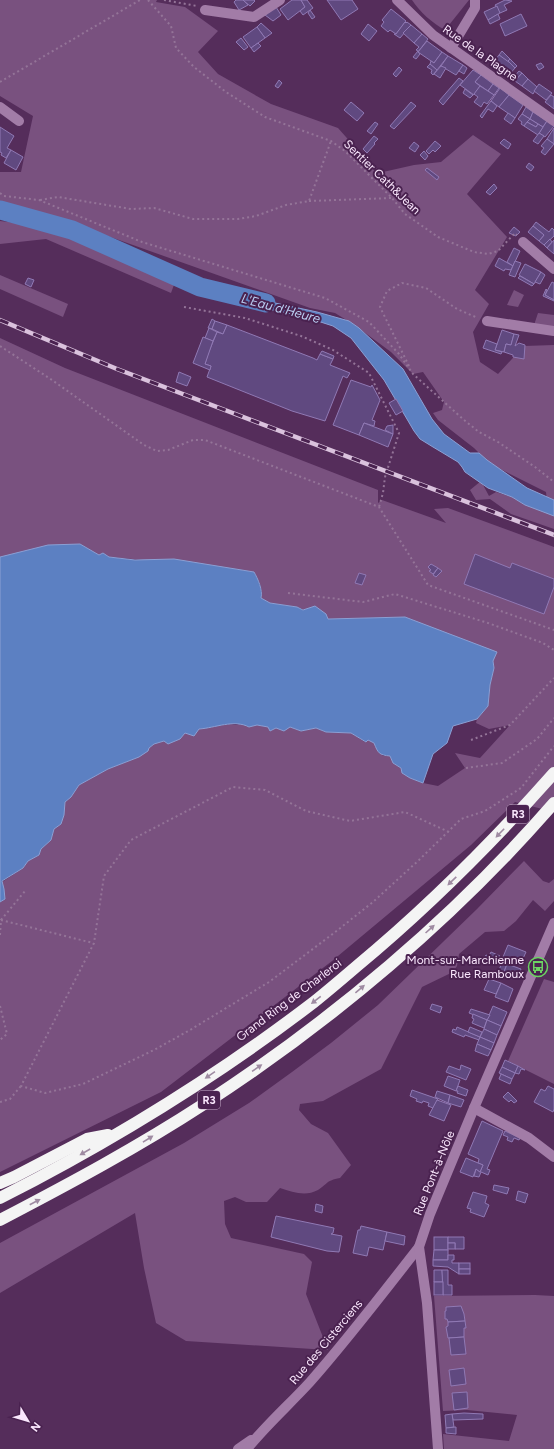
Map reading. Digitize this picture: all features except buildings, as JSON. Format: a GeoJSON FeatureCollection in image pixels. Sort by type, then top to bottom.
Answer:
{"type":"FeatureCollection","features":[{"type":"Feature","properties":{"kind":"highway","name":"Grand Ring de Charleroi"},"geometry":{"type":"LineString","coordinates":[[0,1198],[39,1178],[119,1132],[192,1087],[260,1042],[315,1001],[389,940],[434,898],[480,854],[521,811],[554,773]]}},
{"type":"Feature","properties":{"kind":"highway","name":"R3"},"geometry":{"type":"LineString","coordinates":[[0,1220],[126,1152],[204,1104],[273,1057],[327,1016],[401,955],[447,914],[494,867],[554,803]]}},
{"type":"Feature","properties":{"kind":"highway"},"geometry":{"type":"LineString","coordinates":[[0,1183],[88,1139],[119,1132]]}},
{"type":"Feature","properties":{"kind":"street"},"geometry":{"type":"LineString","coordinates":[[205,10],[254,17],[280,0]]}},
{"type":"Feature","properties":{"kind":"street","name":"Rue de la Plagne"},"geometry":{"type":"LineString","coordinates":[[397,0],[433,35],[554,121]]}},
{"type":"Feature","properties":{"kind":"street"},"geometry":{"type":"LineString","coordinates":[[451,48],[475,8],[475,0]]}},
{"type":"Feature","properties":{"kind":"street"},"geometry":{"type":"LineString","coordinates":[[0,107],[19,121]]}},
{"type":"Feature","properties":{"kind":"street"},"geometry":{"type":"LineString","coordinates":[[523,242],[554,269]]}},
{"type":"Feature","properties":{"kind":"street"},"geometry":{"type":"LineString","coordinates":[[487,321],[554,331]]}},
{"type":"Feature","properties":{"kind":"street","name":"Rue Pont-à-Nôle"},"geometry":{"type":"LineString","coordinates":[[438,1449],[427,1303],[419,1247],[430,1214],[474,1108],[554,923]]}},
{"type":"Feature","properties":{"kind":"street"},"geometry":{"type":"LineString","coordinates":[[474,1108],[529,1138],[554,1157]]}},
{"type":"Feature","properties":{"kind":"street","name":"Rue des Cisterciens"},"geometry":{"type":"LineString","coordinates":[[247,1449],[258,1435],[309,1383],[351,1334],[419,1247]]}},
{"type":"Feature","properties":{"kind":"street"},"geometry":{"type":"LineString","coordinates":[[238,1449],[258,1435]]}},
{"type":"Feature","properties":{"kind":"path"},"geometry":{"type":"LineString","coordinates":[[0,82],[140,0]]}},
{"type":"Feature","properties":{"kind":"path","name":"Sentier Cath&Jean"},"geometry":{"type":"LineString","coordinates":[[148,0],[171,26],[176,48],[194,67],[226,92],[265,117],[331,141],[345,151],[392,198],[404,214],[432,234],[474,252],[488,254],[498,251],[515,233],[523,242]]}},
{"type":"Feature","properties":{"kind":"path"},"geometry":{"type":"LineString","coordinates":[[164,0],[194,5],[205,10]]}},
{"type":"Feature","properties":{"kind":"path"},"geometry":{"type":"LineString","coordinates":[[309,201],[331,141]]}},
{"type":"Feature","properties":{"kind":"path"},"geometry":{"type":"LineString","coordinates":[[0,193],[4,196],[39,200],[58,197],[131,209],[154,208],[193,219],[238,219],[256,216],[286,205],[309,201],[392,198]]}},
{"type":"Feature","properties":{"kind":"path"},"geometry":{"type":"LineString","coordinates":[[39,200],[142,242],[325,298],[369,322],[399,354],[413,374],[464,420],[479,432],[498,442],[535,467],[554,482]]}},
{"type":"Feature","properties":{"kind":"path"},"geometry":{"type":"LineString","coordinates":[[413,374],[380,307],[387,291],[402,283],[426,288],[457,309],[487,321]]}},
{"type":"Feature","properties":{"kind":"path"},"geometry":{"type":"LineString","coordinates":[[184,307],[245,318],[302,336],[332,350],[369,373],[399,433],[385,477],[379,507]]}},
{"type":"Feature","properties":{"kind":"path"},"geometry":{"type":"LineString","coordinates":[[0,346],[52,380],[144,445],[157,451],[168,450],[193,440],[205,440],[379,507],[428,585],[554,630]]}},
{"type":"Feature","properties":{"kind":"path"},"geometry":{"type":"LineString","coordinates":[[288,593],[362,602],[395,594],[530,638],[543,643],[554,650]]}},
{"type":"Feature","properties":{"kind":"path"},"geometry":{"type":"LineString","coordinates":[[471,740],[510,725],[554,678]]}},
{"type":"Feature","properties":{"kind":"path"},"geometry":{"type":"LineString","coordinates":[[466,768],[502,763],[537,738],[554,718]]}},
{"type":"Feature","properties":{"kind":"path"},"geometry":{"type":"LineString","coordinates":[[21,1086],[45,1093],[83,1084],[154,1050],[269,982],[334,934],[414,866],[461,819],[485,811],[521,788],[554,746]]}},
{"type":"Feature","properties":{"kind":"path"},"geometry":{"type":"LineString","coordinates":[[0,1102],[10,1099],[21,1086],[94,943],[104,876],[131,840],[232,786],[265,790],[306,811],[350,821],[405,812],[449,832]]}},
{"type":"Feature","properties":{"kind":"path"},"geometry":{"type":"LineString","coordinates":[[0,936],[1,920],[25,891]]}},
{"type":"Feature","properties":{"kind":"path"},"geometry":{"type":"LineString","coordinates":[[1,920],[94,943]]}},
{"type":"Feature","properties":{"kind":"path"},"geometry":{"type":"LineString","coordinates":[[0,1006],[7,1034],[0,1040]]}},
{"type":"Feature","properties":{"kind":"shaded area"},"geometry":{"type":"Polygon","coordinates":[[[0,0],[157,0],[156,2],[185,7],[218,31],[198,52],[218,74],[271,104],[338,128],[369,163],[383,172],[414,165],[441,162],[473,135],[501,154],[467,194],[507,237],[475,290],[489,304],[473,332],[480,362],[498,374],[524,346],[554,345],[554,529],[511,514],[490,499],[476,500],[470,490],[481,481],[489,496],[496,492],[512,497],[525,505],[548,512],[546,492],[490,464],[474,448],[438,420],[433,413],[442,410],[444,402],[423,372],[413,374],[391,352],[353,324],[335,313],[310,308],[46,215],[0,204],[0,172],[21,172],[33,116],[0,96],[0,0]]]}},
{"type":"Feature","properties":{"kind":"shaded area"},"geometry":{"type":"Polygon","coordinates":[[[412,0],[469,0],[445,30],[427,17],[412,0]]]}},
{"type":"Feature","properties":{"kind":"shaded area"},"geometry":{"type":"Polygon","coordinates":[[[0,221],[43,226],[175,282],[171,293],[46,239],[0,244],[0,221]]]}},
{"type":"Feature","properties":{"kind":"shaded area"},"geometry":{"type":"Polygon","coordinates":[[[0,275],[68,304],[63,317],[0,289],[0,275]]]}},
{"type":"Feature","properties":{"kind":"shaded area"},"geometry":{"type":"Polygon","coordinates":[[[514,290],[524,295],[518,307],[507,305],[514,290]]]}},
{"type":"Feature","properties":{"kind":"shaded area"},"geometry":{"type":"Polygon","coordinates":[[[538,313],[554,315],[554,327],[534,325],[538,313]]]}},
{"type":"Feature","properties":{"kind":"shaded area"},"geometry":{"type":"Polygon","coordinates":[[[0,338],[65,368],[378,490],[378,503],[382,500],[446,523],[434,509],[448,508],[554,547],[554,812],[515,802],[471,845],[332,961],[161,1092],[0,1172],[0,902],[5,899],[2,882],[23,868],[28,861],[39,855],[41,849],[51,840],[54,828],[61,824],[65,802],[71,797],[79,785],[108,769],[139,757],[154,744],[164,741],[168,743],[180,739],[185,733],[199,729],[242,723],[249,727],[257,725],[268,727],[270,731],[276,728],[290,727],[301,731],[316,728],[326,732],[351,733],[365,742],[368,739],[374,743],[383,756],[390,756],[393,763],[401,768],[410,778],[423,783],[438,786],[465,768],[455,753],[480,758],[510,725],[489,729],[476,723],[477,719],[488,706],[490,685],[494,668],[493,661],[405,617],[328,619],[297,607],[270,603],[261,598],[261,588],[254,572],[213,566],[109,557],[103,553],[99,555],[80,544],[0,557],[0,338]]]}},
{"type":"Feature","properties":{"kind":"shaded area"},"geometry":{"type":"Polygon","coordinates":[[[524,861],[543,881],[549,883],[554,879],[554,901],[545,911],[533,900],[516,921],[504,931],[485,932],[459,954],[457,966],[453,972],[422,987],[381,1069],[323,1101],[300,1104],[299,1110],[311,1124],[328,1133],[351,1165],[340,1178],[329,1181],[318,1190],[308,1193],[299,1193],[280,1188],[267,1202],[246,1202],[235,1197],[224,1201],[225,1224],[231,1238],[304,1254],[312,1262],[306,1294],[328,1350],[186,1341],[156,1323],[144,1268],[135,1213],[0,1293],[0,1243],[184,1143],[249,1103],[292,1072],[378,1005],[524,861]]]}},
{"type":"Feature","properties":{"kind":"shaded area"},"geometry":{"type":"Polygon","coordinates":[[[544,979],[554,982],[554,1084],[508,1061],[544,979]]]}},
{"type":"Feature","properties":{"kind":"shaded area"},"geometry":{"type":"Polygon","coordinates":[[[434,1296],[554,1296],[554,1449],[444,1449],[443,1434],[509,1441],[517,1415],[467,1410],[443,1411],[434,1296]]]}},
{"type":"Feature","properties":{"kind":"water"},"geometry":{"type":"Polygon","coordinates":[[[242,292],[275,303],[349,321],[359,328],[403,369],[432,419],[444,434],[470,453],[479,453],[527,488],[554,500],[554,516],[488,488],[465,472],[458,462],[420,439],[384,380],[351,338],[333,326],[302,316],[247,306],[240,302],[242,292]]]}},
{"type":"Feature","properties":{"kind":"water"},"geometry":{"type":"Polygon","coordinates":[[[80,544],[99,555],[103,553],[109,557],[135,560],[174,559],[254,572],[261,588],[261,598],[270,603],[297,607],[303,610],[315,606],[326,614],[328,619],[405,617],[497,652],[493,661],[494,668],[490,685],[488,706],[477,719],[453,726],[447,743],[433,754],[423,783],[402,773],[401,768],[393,763],[390,756],[379,753],[374,743],[368,740],[366,742],[351,733],[326,732],[316,728],[301,731],[290,727],[284,731],[276,728],[270,731],[268,727],[257,725],[249,727],[231,724],[199,729],[194,736],[185,733],[180,739],[168,744],[164,741],[154,744],[148,751],[139,757],[108,769],[79,785],[71,797],[65,802],[64,815],[61,824],[54,829],[51,840],[41,849],[39,855],[28,861],[23,868],[2,881],[5,899],[0,902],[0,557],[48,545],[80,544]]]}},
{"type":"Feature","properties":{"kind":"waterway","name":"L'Eau d'Heure"},"geometry":{"type":"LineString","coordinates":[[0,210],[72,230],[200,287],[266,303]]}},
{"type":"Feature","properties":{"kind":"railway"},"geometry":{"type":"LineString","coordinates":[[0,320],[117,369],[554,535]]}},
{"type":"Feature","properties":{"kind":"place","name":"Mont-sur-Marchienne Rue Ramboux"},"geometry":{"type":"Point","coordinates":[538,967]}}]}
